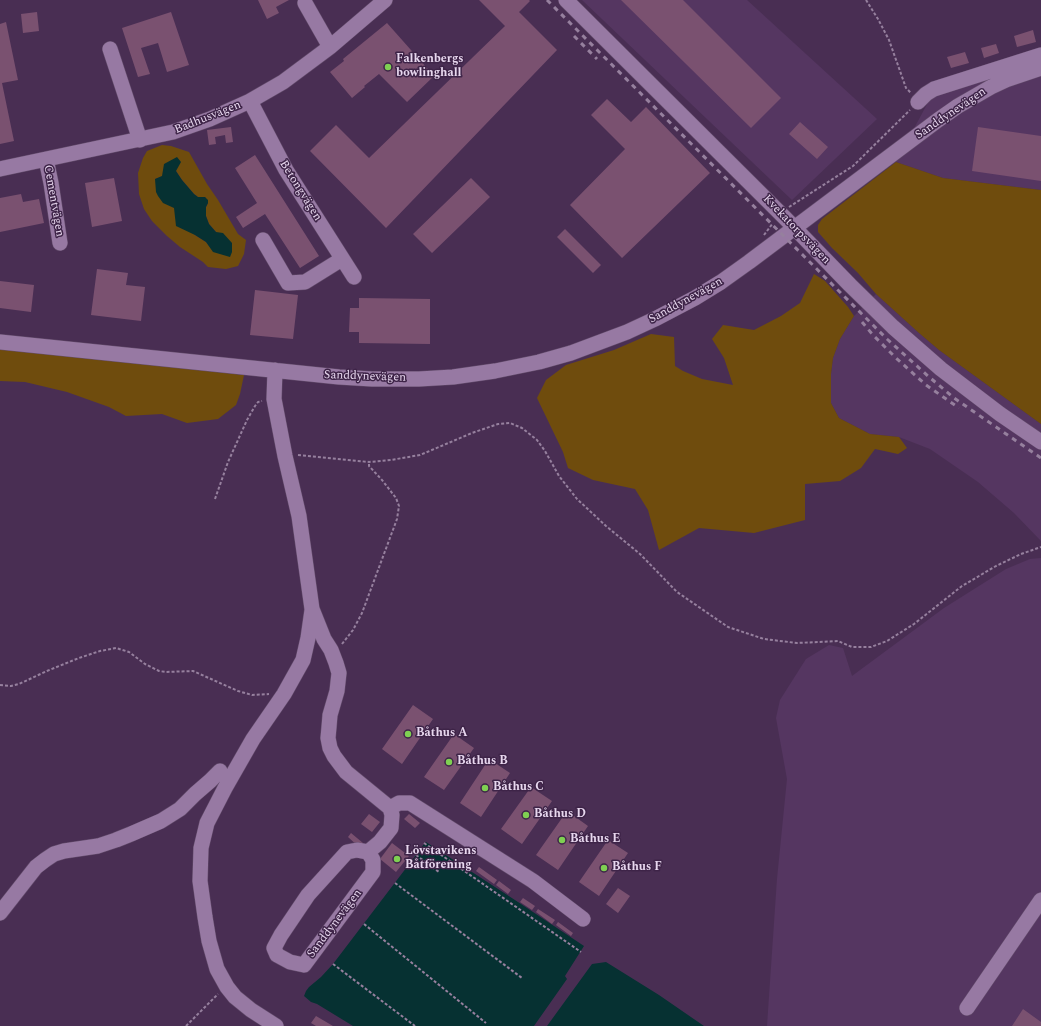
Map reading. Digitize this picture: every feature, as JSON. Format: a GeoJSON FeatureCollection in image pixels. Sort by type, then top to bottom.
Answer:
{"type":"FeatureCollection","features":[{"type":"Feature","properties":{"kind":"street","name":"Badhusvägen"},"geometry":{"type":"LineString","coordinates":[[0,169],[140,140],[173,132],[210,119],[250,101],[283,82],[330,47],[385,0]]}},
{"type":"Feature","properties":{"kind":"street","name":"Kvekatorpsvägen"},"geometry":{"type":"LineString","coordinates":[[566,0],[795,228],[850,286],[941,369],[1000,414],[1041,442]]}},
{"type":"Feature","properties":{"kind":"street"},"geometry":{"type":"LineString","coordinates":[[305,3],[330,47]]}},
{"type":"Feature","properties":{"kind":"street"},"geometry":{"type":"LineString","coordinates":[[110,49],[140,140]]}},
{"type":"Feature","properties":{"kind":"street","name":"Sanddynevägen"},"geometry":{"type":"LineString","coordinates":[[918,102],[934,89],[1041,55]]}},
{"type":"Feature","properties":{"kind":"street","name":"Sanddynevägen"},"geometry":{"type":"LineString","coordinates":[[0,342],[339,378],[419,379],[453,377],[495,371],[538,362],[571,353],[604,341],[655,319],[695,298],[721,282],[795,228],[958,106],[999,84],[1041,68]]}},
{"type":"Feature","properties":{"kind":"street","name":"Betongvägen"},"geometry":{"type":"LineString","coordinates":[[250,101],[286,170],[354,277]]}},
{"type":"Feature","properties":{"kind":"street","name":"Cementvägen"},"geometry":{"type":"LineString","coordinates":[[46,159],[60,243]]}},
{"type":"Feature","properties":{"kind":"street"},"geometry":{"type":"LineString","coordinates":[[263,240],[288,283],[305,282],[342,259]]}},
{"type":"Feature","properties":{"kind":"street"},"geometry":{"type":"LineString","coordinates":[[275,370],[274,399],[299,516],[312,609],[324,639],[331,650],[339,673],[337,691],[328,727],[330,748],[346,772],[390,808],[392,815],[391,828],[380,842],[368,852]]}},
{"type":"Feature","properties":{"kind":"street"},"geometry":{"type":"LineString","coordinates":[[276,1026],[251,1010],[235,997],[227,987],[217,969],[209,941],[200,881],[201,848],[207,823],[225,788],[253,739],[284,694],[303,660],[312,609]]}},
{"type":"Feature","properties":{"kind":"street"},"geometry":{"type":"LineString","coordinates":[[0,913],[36,867],[54,854],[98,846],[131,834],[160,821],[180,809],[220,771]]}},
{"type":"Feature","properties":{"kind":"street"},"geometry":{"type":"LineString","coordinates":[[390,808],[399,803],[410,803],[533,881],[583,919]]}},
{"type":"Feature","properties":{"kind":"street","name":"Sanddynevägen"},"geometry":{"type":"LineString","coordinates":[[357,850],[368,852],[373,860],[374,872],[304,965],[290,962],[278,955],[274,948],[281,935],[313,889],[347,852],[357,850]]}},
{"type":"Feature","properties":{"kind":"street"},"geometry":{"type":"LineString","coordinates":[[967,1008],[1041,900]]}},
{"type":"Feature","properties":{"kind":"path"},"geometry":{"type":"LineString","coordinates":[[764,235],[772,224],[791,205],[853,166],[918,102],[906,88],[889,40],[866,0]]}},
{"type":"Feature","properties":{"kind":"path"},"geometry":{"type":"LineString","coordinates":[[215,499],[228,462],[255,406],[258,402],[274,399]]}},
{"type":"Feature","properties":{"kind":"path"},"geometry":{"type":"LineString","coordinates":[[285,456],[303,456],[369,462],[391,460],[420,455],[472,433],[498,424],[510,424],[522,428],[537,440],[559,476],[577,499],[606,526],[640,554],[677,592],[728,627],[764,639],[797,643],[838,641],[852,646],[871,646],[887,641],[914,624],[962,586],[996,566],[1021,554],[1041,547]]}},
{"type":"Feature","properties":{"kind":"path"},"geometry":{"type":"LineString","coordinates":[[331,650],[338,648],[342,644],[353,630],[362,613],[396,519],[398,506],[396,498],[370,466],[369,462]]}},
{"type":"Feature","properties":{"kind":"path"},"geometry":{"type":"LineString","coordinates":[[0,685],[11,686],[19,684],[86,656],[100,651],[116,648],[129,652],[145,664],[159,671],[178,672],[194,670],[252,695],[284,694]]}},
{"type":"Feature","properties":{"kind":"path"},"geometry":{"type":"LineString","coordinates":[[424,843],[581,952]]}},
{"type":"Feature","properties":{"kind":"path"},"geometry":{"type":"LineString","coordinates":[[416,855],[439,872]]}},
{"type":"Feature","properties":{"kind":"path"},"geometry":{"type":"LineString","coordinates":[[395,883],[522,978]]}},
{"type":"Feature","properties":{"kind":"path"},"geometry":{"type":"LineString","coordinates":[[364,924],[486,1023]]}},
{"type":"Feature","properties":{"kind":"path"},"geometry":{"type":"LineString","coordinates":[[333,964],[415,1026]]}},
{"type":"Feature","properties":{"kind":"path"},"geometry":{"type":"LineString","coordinates":[[186,1026],[220,991],[227,987]]}},
{"type":"Feature","properties":{"kind":"shaded area"},"geometry":{"type":"Polygon","coordinates":[[[582,0],[747,0],[877,119],[792,200],[582,0]]]}},
{"type":"Feature","properties":{"kind":"shaded area"},"geometry":{"type":"Polygon","coordinates":[[[1041,61],[1041,190],[943,178],[896,162],[932,95],[1041,61]]]}},
{"type":"Feature","properties":{"kind":"shaded area"},"geometry":{"type":"Polygon","coordinates":[[[162,145],[171,146],[189,152],[238,234],[246,240],[244,254],[238,266],[226,269],[208,267],[180,247],[152,221],[144,209],[139,194],[138,173],[147,151],[162,145]],[[176,171],[155,179],[195,235],[206,242],[214,252],[216,232],[209,224],[206,216],[206,207],[208,203],[205,197],[198,197],[194,194],[176,171]]]}},
{"type":"Feature","properties":{"kind":"shaded area"},"geometry":{"type":"Polygon","coordinates":[[[177,157],[181,162],[176,171],[182,180],[194,194],[198,197],[205,197],[208,200],[206,216],[209,224],[216,232],[223,233],[232,243],[232,252],[230,257],[213,252],[206,242],[176,226],[174,208],[163,203],[158,196],[156,192],[155,179],[162,176],[164,164],[177,157]]]}},
{"type":"Feature","properties":{"kind":"shaded area"},"geometry":{"type":"Polygon","coordinates":[[[896,162],[943,178],[1041,190],[1041,424],[939,350],[919,333],[876,294],[858,273],[818,232],[818,225],[822,219],[896,162]]]}},
{"type":"Feature","properties":{"kind":"shaded area"},"geometry":{"type":"Polygon","coordinates":[[[814,274],[825,281],[854,316],[840,339],[833,358],[831,374],[831,403],[839,418],[870,434],[899,437],[907,448],[898,454],[875,449],[861,468],[840,481],[805,484],[805,520],[754,533],[699,528],[659,550],[648,510],[635,489],[593,480],[568,468],[563,452],[537,398],[546,380],[566,365],[614,350],[651,334],[674,337],[675,366],[683,371],[702,379],[733,385],[724,358],[712,339],[723,325],[754,330],[781,316],[800,303],[814,274]]]}},
{"type":"Feature","properties":{"kind":"shaded area"},"geometry":{"type":"Polygon","coordinates":[[[876,294],[939,350],[1041,424],[1041,541],[1014,513],[978,482],[930,449],[899,437],[870,434],[839,418],[831,403],[831,374],[833,358],[840,339],[854,316],[876,294]]]}},
{"type":"Feature","properties":{"kind":"shaded area"},"geometry":{"type":"Polygon","coordinates":[[[0,349],[84,356],[244,375],[236,405],[218,419],[187,423],[162,414],[126,416],[109,407],[67,392],[25,382],[0,381],[0,349]]]}},
{"type":"Feature","properties":{"kind":"shaded area"},"geometry":{"type":"Polygon","coordinates":[[[1041,558],[1041,1026],[767,1026],[777,879],[787,779],[776,718],[780,700],[806,659],[829,645],[843,648],[852,676],[944,608],[1006,569],[1030,559],[1041,558]]]}},
{"type":"Feature","properties":{"kind":"shaded area"},"geometry":{"type":"Polygon","coordinates":[[[426,842],[584,946],[565,976],[567,979],[534,1026],[353,1026],[317,1004],[311,1002],[304,996],[309,987],[333,964],[426,842]]]}},
{"type":"Feature","properties":{"kind":"shaded area"},"geometry":{"type":"Polygon","coordinates":[[[606,962],[659,995],[704,1026],[547,1026],[592,964],[606,962]]]}},
{"type":"Feature","properties":{"kind":"building"},"geometry":{"type":"Polygon","coordinates":[[[258,0],[289,0],[276,7],[279,13],[267,19],[258,0]]]}},
{"type":"Feature","properties":{"kind":"building"},"geometry":{"type":"Polygon","coordinates":[[[479,0],[529,0],[530,1],[519,12],[557,50],[386,228],[310,151],[336,125],[369,158],[505,26],[479,0]]]}},
{"type":"Feature","properties":{"kind":"building"},"geometry":{"type":"Polygon","coordinates":[[[621,0],[683,0],[781,98],[751,128],[621,0]]]}},
{"type":"Feature","properties":{"kind":"building"},"geometry":{"type":"Polygon","coordinates":[[[37,12],[39,31],[23,33],[21,14],[37,12]]]}},
{"type":"Feature","properties":{"kind":"building"},"geometry":{"type":"Polygon","coordinates":[[[171,12],[189,65],[167,72],[158,43],[141,48],[150,74],[138,77],[122,28],[171,12]]]}},
{"type":"Feature","properties":{"kind":"building"},"geometry":{"type":"Polygon","coordinates":[[[6,22],[18,80],[2,83],[14,141],[0,144],[0,24],[6,22]]]}},
{"type":"Feature","properties":{"kind":"building","name":"Falkenbergs bowlinghall"},"geometry":{"type":"Polygon","coordinates":[[[387,23],[434,76],[407,102],[379,74],[352,98],[330,72],[344,61],[343,59],[387,23]]]}},
{"type":"Feature","properties":{"kind":"building"},"geometry":{"type":"Polygon","coordinates":[[[1033,30],[1036,42],[1017,47],[1014,36],[1033,30]]]}},
{"type":"Feature","properties":{"kind":"building"},"geometry":{"type":"Polygon","coordinates":[[[996,44],[999,53],[984,58],[981,48],[996,44]]]}},
{"type":"Feature","properties":{"kind":"building"},"geometry":{"type":"Polygon","coordinates":[[[965,52],[969,63],[951,68],[947,57],[965,52]]]}},
{"type":"Feature","properties":{"kind":"building"},"geometry":{"type":"Polygon","coordinates":[[[607,99],[631,122],[646,107],[710,173],[622,258],[570,205],[625,149],[591,115],[607,99]]]}},
{"type":"Feature","properties":{"kind":"building"},"geometry":{"type":"Polygon","coordinates":[[[800,122],[828,147],[817,159],[789,134],[800,122]]]}},
{"type":"Feature","properties":{"kind":"building"},"geometry":{"type":"Polygon","coordinates":[[[231,127],[233,142],[226,143],[225,135],[215,137],[216,144],[209,145],[207,130],[231,127]]]}},
{"type":"Feature","properties":{"kind":"building"},"geometry":{"type":"Polygon","coordinates":[[[978,127],[1041,136],[1041,181],[972,171],[978,127]]]}},
{"type":"Feature","properties":{"kind":"building"},"geometry":{"type":"Polygon","coordinates":[[[255,155],[319,256],[300,268],[265,214],[243,228],[236,217],[257,203],[235,168],[255,155]]]}},
{"type":"Feature","properties":{"kind":"building"},"geometry":{"type":"Polygon","coordinates":[[[114,178],[122,221],[92,227],[85,183],[114,178]]]}},
{"type":"Feature","properties":{"kind":"building"},"geometry":{"type":"Polygon","coordinates":[[[471,178],[490,197],[432,253],[413,234],[471,178]]]}},
{"type":"Feature","properties":{"kind":"building"},"geometry":{"type":"Polygon","coordinates":[[[21,194],[23,202],[39,199],[44,223],[0,232],[0,198],[21,194]]]}},
{"type":"Feature","properties":{"kind":"building"},"geometry":{"type":"Polygon","coordinates":[[[565,229],[601,265],[593,273],[557,237],[565,229]]]}},
{"type":"Feature","properties":{"kind":"building"},"geometry":{"type":"Polygon","coordinates":[[[97,269],[128,273],[126,285],[145,287],[141,321],[91,315],[97,269]]]}},
{"type":"Feature","properties":{"kind":"building"},"geometry":{"type":"Polygon","coordinates":[[[0,281],[34,285],[31,312],[0,308],[0,281]]]}},
{"type":"Feature","properties":{"kind":"building"},"geometry":{"type":"Polygon","coordinates":[[[255,290],[298,295],[293,339],[250,335],[255,290]]]}},
{"type":"Feature","properties":{"kind":"building"},"geometry":{"type":"Polygon","coordinates":[[[359,298],[430,299],[430,344],[359,343],[359,332],[349,332],[350,308],[359,308],[359,298]]]}},
{"type":"Feature","properties":{"kind":"building","name":"Båthus A"},"geometry":{"type":"Polygon","coordinates":[[[413,705],[433,719],[402,764],[382,749],[413,705]]]}},
{"type":"Feature","properties":{"kind":"building","name":"Båthus B"},"geometry":{"type":"Polygon","coordinates":[[[454,734],[474,748],[444,790],[424,777],[454,734]]]}},
{"type":"Feature","properties":{"kind":"building","name":"Båthus C"},"geometry":{"type":"Polygon","coordinates":[[[489,759],[510,773],[481,817],[460,803],[489,759]]]}},
{"type":"Feature","properties":{"kind":"building","name":"Båthus D"},"geometry":{"type":"Polygon","coordinates":[[[531,787],[552,801],[522,844],[501,829],[531,787]]]}},
{"type":"Feature","properties":{"kind":"building","name":"Båthus E"},"geometry":{"type":"Polygon","coordinates":[[[567,811],[588,826],[558,870],[536,855],[567,811]]]}},
{"type":"Feature","properties":{"kind":"building"},"geometry":{"type":"Polygon","coordinates":[[[369,814],[380,822],[372,832],[361,824],[369,814]]]}},
{"type":"Feature","properties":{"kind":"building"},"geometry":{"type":"Polygon","coordinates":[[[409,814],[420,823],[415,828],[404,819],[409,814]]]}},
{"type":"Feature","properties":{"kind":"building"},"geometry":{"type":"Polygon","coordinates":[[[351,833],[363,843],[359,847],[348,837],[351,833]]]}},
{"type":"Feature","properties":{"kind":"building","name":"Båthus F"},"geometry":{"type":"Polygon","coordinates":[[[608,840],[628,853],[599,896],[579,882],[608,840]]]}},
{"type":"Feature","properties":{"kind":"building"},"geometry":{"type":"Polygon","coordinates":[[[392,843],[409,856],[396,872],[380,859],[392,843]]]}},
{"type":"Feature","properties":{"kind":"building"},"geometry":{"type":"Polygon","coordinates":[[[479,867],[497,880],[494,884],[476,871],[479,867]]]}},
{"type":"Feature","properties":{"kind":"building"},"geometry":{"type":"Polygon","coordinates":[[[499,881],[511,890],[508,894],[496,885],[499,881]]]}},
{"type":"Feature","properties":{"kind":"building"},"geometry":{"type":"Polygon","coordinates":[[[618,888],[630,896],[618,913],[606,904],[618,888]]]}},
{"type":"Feature","properties":{"kind":"building"},"geometry":{"type":"Polygon","coordinates":[[[523,898],[535,906],[532,910],[520,902],[523,898]]]}},
{"type":"Feature","properties":{"kind":"building"},"geometry":{"type":"Polygon","coordinates":[[[538,909],[555,920],[552,924],[536,912],[538,909]]]}},
{"type":"Feature","properties":{"kind":"building"},"geometry":{"type":"Polygon","coordinates":[[[558,922],[573,933],[571,936],[556,925],[558,922]]]}},
{"type":"Feature","properties":{"kind":"building"},"geometry":{"type":"Polygon","coordinates":[[[1023,1009],[1041,1022],[1041,1026],[1012,1026],[1023,1009]]]}},
{"type":"Feature","properties":{"kind":"building"},"geometry":{"type":"Polygon","coordinates":[[[316,1016],[333,1026],[316,1026],[311,1023],[316,1016]]]}},
{"type":"Feature","properties":{"kind":"railway"},"geometry":{"type":"LineString","coordinates":[[547,0],[887,339],[954,398],[1041,458]]}},
{"type":"Feature","properties":{"kind":"railway"},"geometry":{"type":"LineString","coordinates":[[574,36],[597,59]]}},
{"type":"Feature","properties":{"kind":"railway"},"geometry":{"type":"LineString","coordinates":[[862,322],[896,358],[926,385],[959,408]]}},
{"type":"Feature","properties":{"kind":"place","name":"Falkenbergs bowlinghall"},"geometry":{"type":"Point","coordinates":[388,67]}},
{"type":"Feature","properties":{"kind":"place","name":"Båthus A"},"geometry":{"type":"Point","coordinates":[408,734]}},
{"type":"Feature","properties":{"kind":"place","name":"Båthus B"},"geometry":{"type":"Point","coordinates":[449,762]}},
{"type":"Feature","properties":{"kind":"place","name":"Båthus C"},"geometry":{"type":"Point","coordinates":[485,788]}},
{"type":"Feature","properties":{"kind":"place","name":"Båthus D"},"geometry":{"type":"Point","coordinates":[526,815]}},
{"type":"Feature","properties":{"kind":"place","name":"Båthus E"},"geometry":{"type":"Point","coordinates":[562,840]}},
{"type":"Feature","properties":{"kind":"place","name":"Lövstavikens Båtförening"},"geometry":{"type":"Point","coordinates":[397,859]}},
{"type":"Feature","properties":{"kind":"place","name":"Båthus F"},"geometry":{"type":"Point","coordinates":[604,868]}}]}
